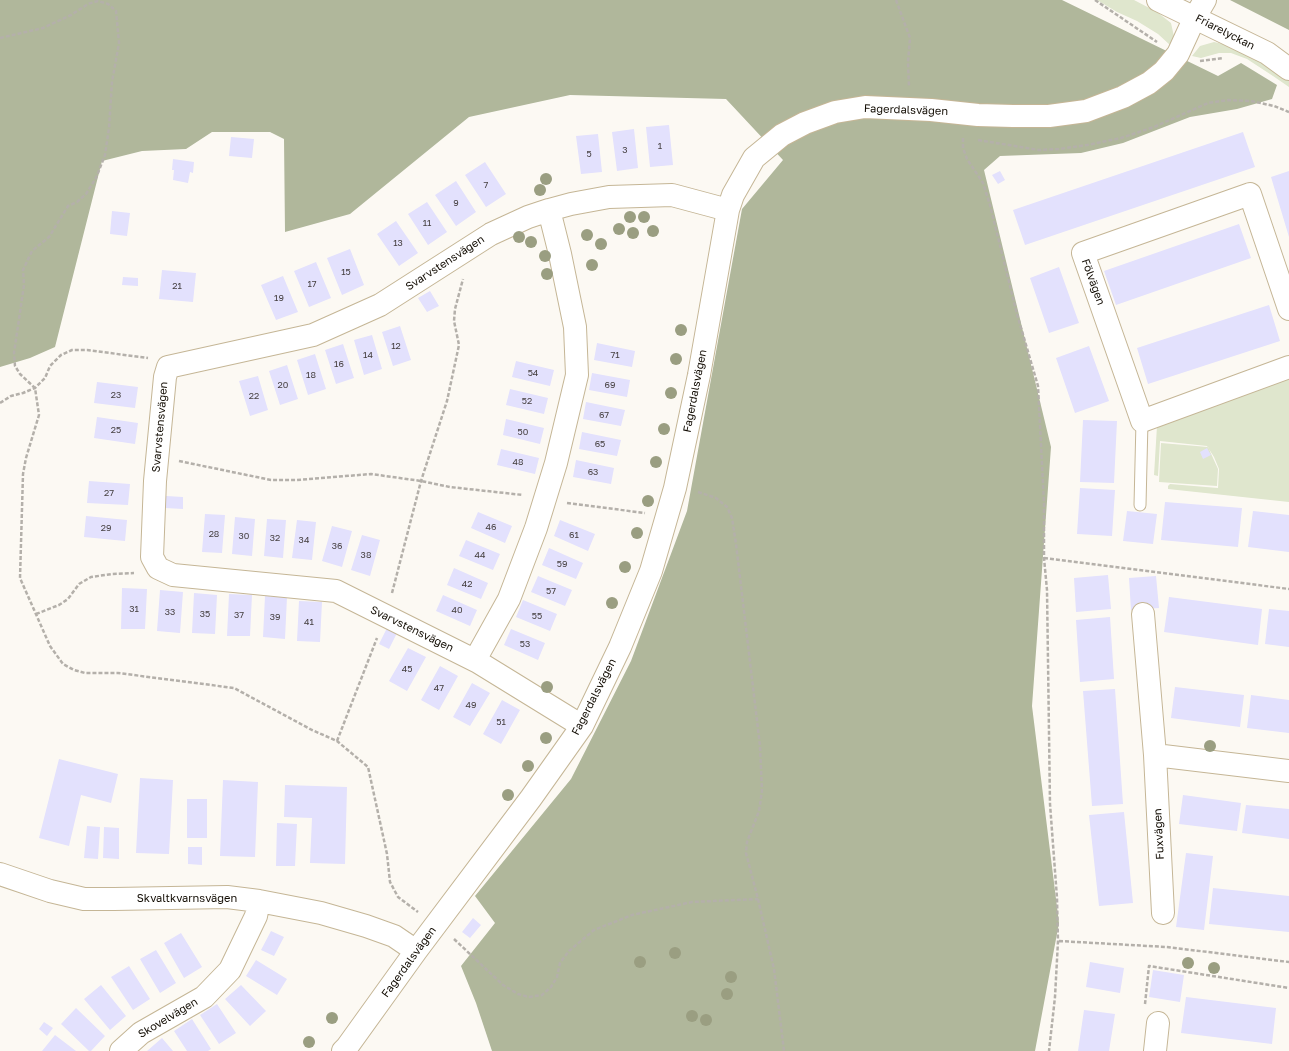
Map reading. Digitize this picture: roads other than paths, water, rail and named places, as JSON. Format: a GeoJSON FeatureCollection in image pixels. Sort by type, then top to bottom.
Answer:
{"type":"FeatureCollection","features":[{"type":"Feature","properties":{"kind":"street","name":"Friarelyckan"},"geometry":{"type":"LineString","coordinates":[[1158,0],[1200,9],[1289,69]]}},
{"type":"Feature","properties":{"kind":"street","name":"Fagerdalsvägen"},"geometry":{"type":"LineString","coordinates":[[343,1051],[531,798],[582,726],[620,647],[651,571],[675,488],[698,375],[728,210],[733,195],[754,158],[782,135],[805,123],[835,112],[865,107],[1013,116],[1049,116],[1086,111],[1123,97],[1149,83],[1164,71],[1178,54],[1200,9]]}},
{"type":"Feature","properties":{"kind":"street","name":"Fölvägen"},"geometry":{"type":"LineString","coordinates":[[1142,421],[1083,253],[1250,194],[1289,309]]}},
{"type":"Feature","properties":{"kind":"street","name":"Svarvstensvägen"},"geometry":{"type":"LineString","coordinates":[[582,726],[475,660],[336,591],[173,575],[158,568],[152,557],[157,457],[165,377],[168,366],[313,335],[380,305],[491,234],[528,217],[571,204],[609,197],[672,195],[728,210]]}},
{"type":"Feature","properties":{"kind":"street"},"geometry":{"type":"LineString","coordinates":[[475,660],[509,599],[546,499],[577,375],[575,327],[550,210]]}},
{"type":"Feature","properties":{"kind":"street"},"geometry":{"type":"LineString","coordinates":[[1142,421],[1289,367]]}},
{"type":"Feature","properties":{"kind":"street","name":"Fuxvägen"},"geometry":{"type":"LineString","coordinates":[[1143,614],[1155,755],[1163,913]]}},
{"type":"Feature","properties":{"kind":"street"},"geometry":{"type":"LineString","coordinates":[[1155,755],[1289,772]]}},
{"type":"Feature","properties":{"kind":"street","name":"Skvaltkvarnsvägen"},"geometry":{"type":"LineString","coordinates":[[0,874],[50,891],[84,899],[227,897],[259,901],[321,913],[366,926],[394,936],[416,952]]}},
{"type":"Feature","properties":{"kind":"street","name":"Skovelvägen"},"geometry":{"type":"LineString","coordinates":[[121,1051],[141,1033],[204,997],[230,970],[256,916],[259,901]]}},
{"type":"Feature","properties":{"kind":"street"},"geometry":{"type":"LineString","coordinates":[[1155,1051],[1158,1023]]}},
{"type":"Feature","properties":{"kind":"lane"},"geometry":{"type":"LineString","coordinates":[[1140,505],[1142,421]]}}]}
